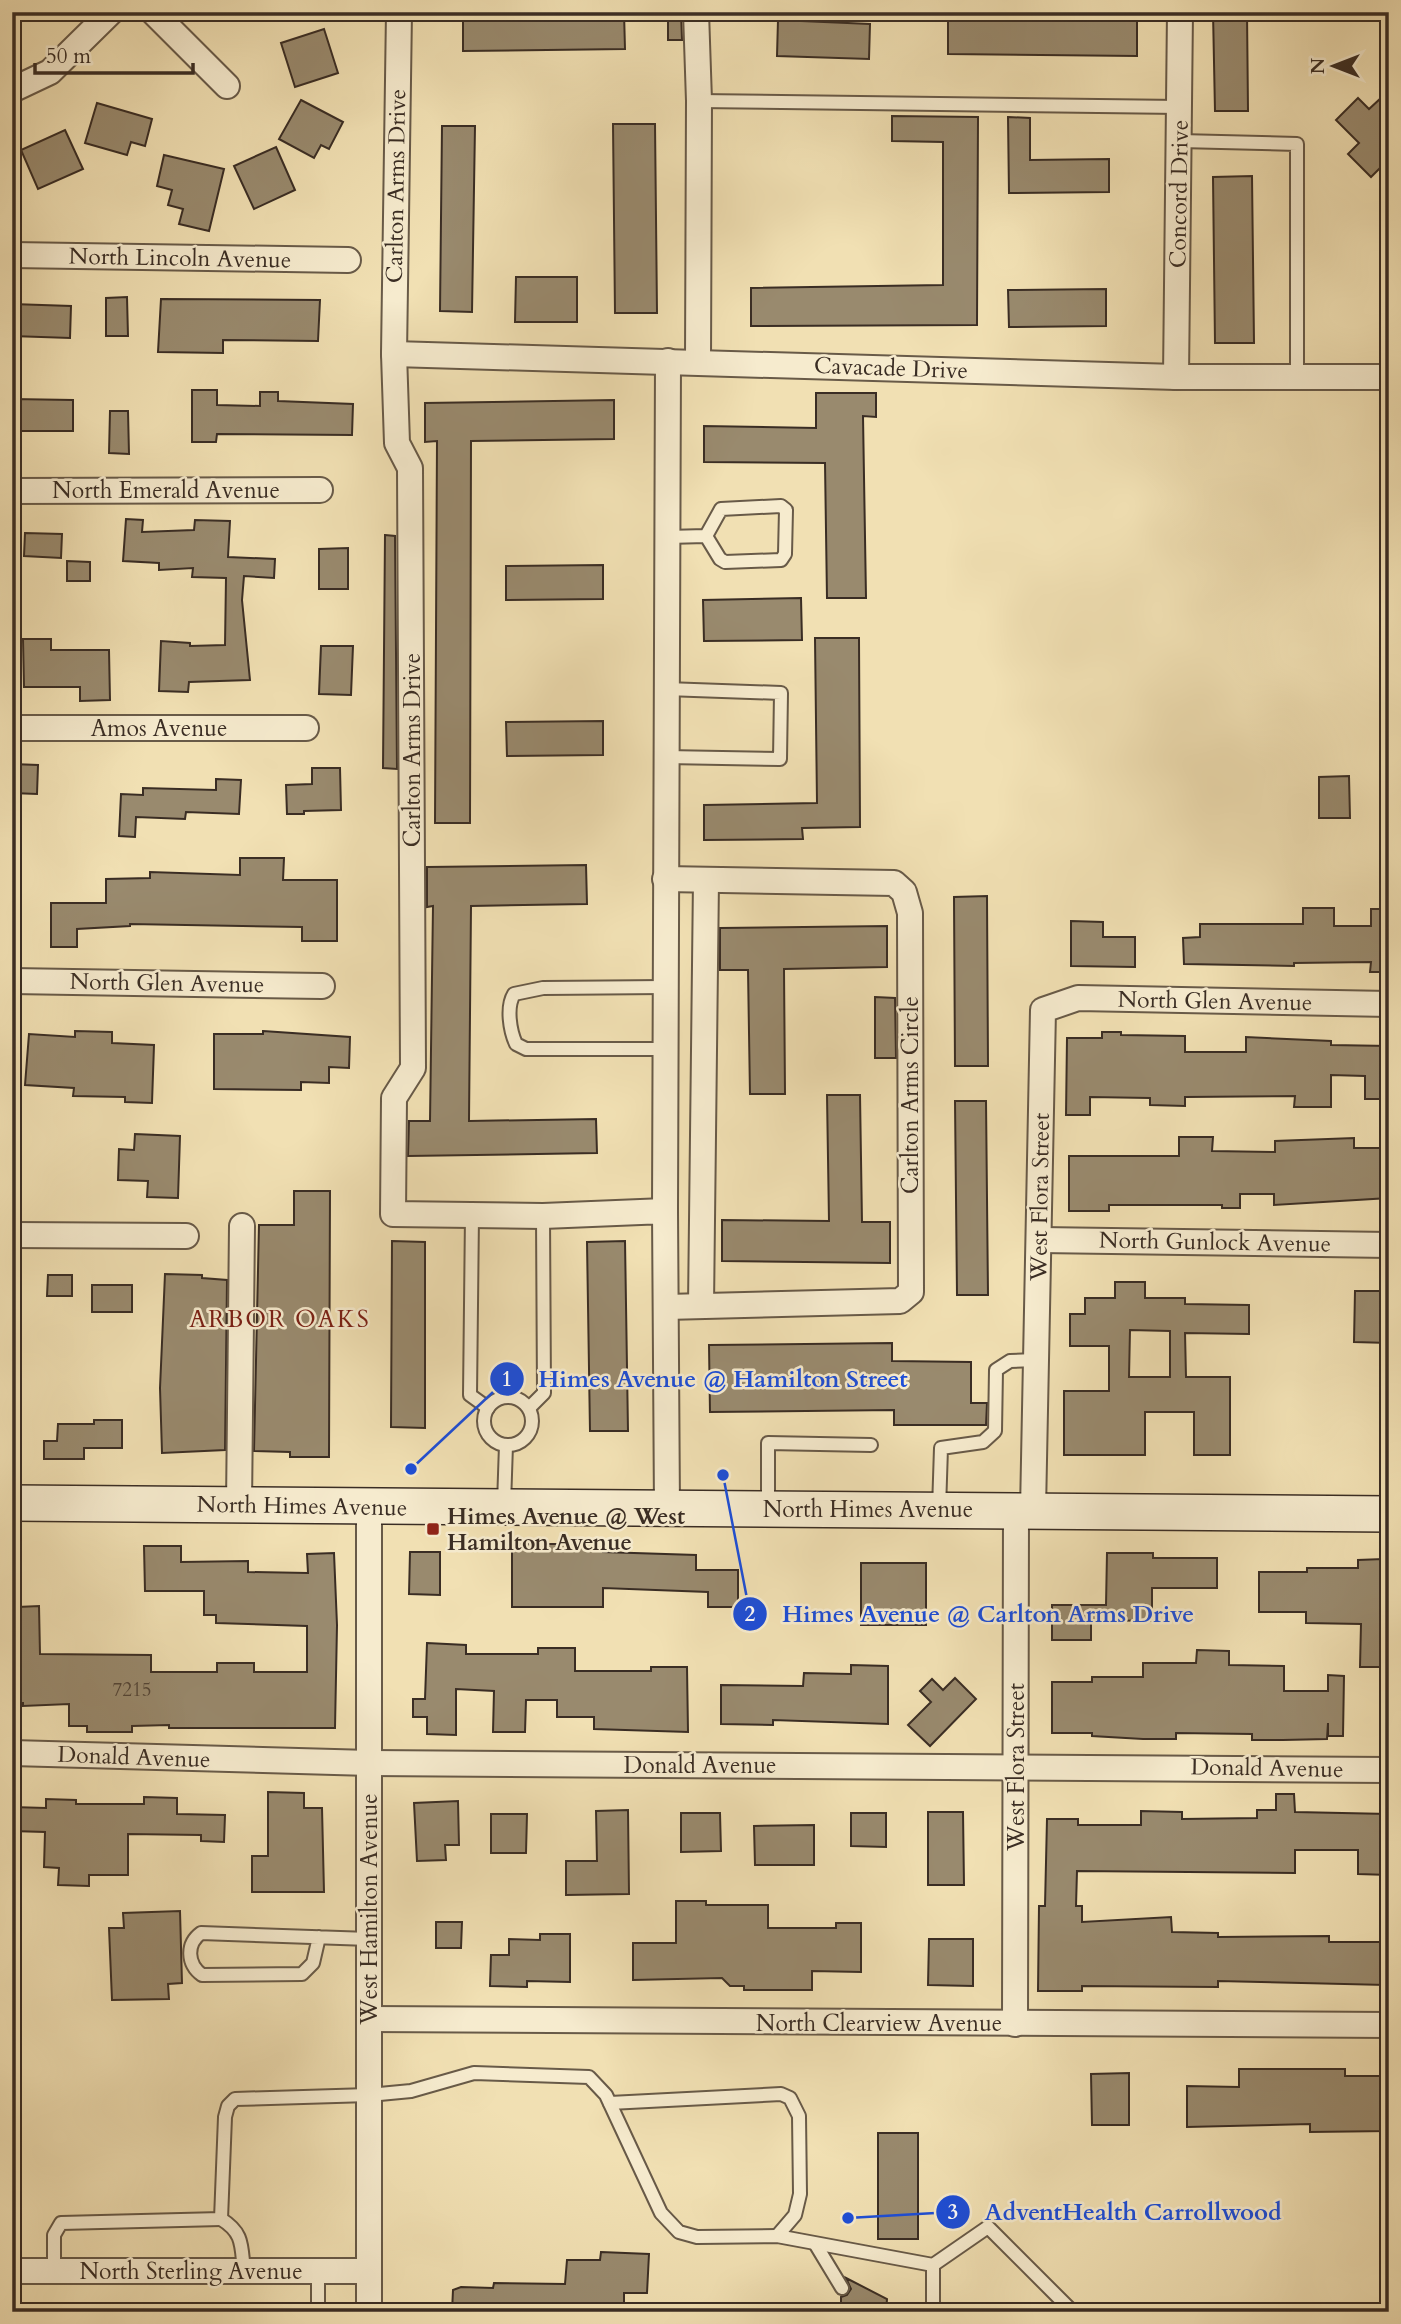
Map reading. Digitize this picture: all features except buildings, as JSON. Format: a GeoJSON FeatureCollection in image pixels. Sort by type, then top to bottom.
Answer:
{"type":"FeatureCollection","features":[{"type":"Feature","properties":{"kind":"street"},"geometry":{"type":"LineString","coordinates":[[12,90],[50,72],[111,12]]}},
{"type":"Feature","properties":{"kind":"street"},"geometry":{"type":"LineString","coordinates":[[153,12],[227,86]]}},
{"type":"Feature","properties":{"kind":"street","name":"Carlton Arms Drive"},"geometry":{"type":"LineString","coordinates":[[398,12],[394,354],[397,443],[410,468],[413,1068],[394,1098],[393,1214],[544,1216],[665,1211]]}},
{"type":"Feature","properties":{"kind":"street"},"geometry":{"type":"LineString","coordinates":[[696,12],[699,101],[698,362]]}},
{"type":"Feature","properties":{"kind":"street","name":"Concord Drive"},"geometry":{"type":"LineString","coordinates":[[1176,377],[1180,12]]}},
{"type":"Feature","properties":{"kind":"street","name":"North Lincoln Avenue"},"geometry":{"type":"LineString","coordinates":[[12,255],[348,260]]}},
{"type":"Feature","properties":{"kind":"street","name":"Cavacade Drive"},"geometry":{"type":"LineString","coordinates":[[394,354],[1176,377],[1389,377]]}},
{"type":"Feature","properties":{"kind":"street"},"geometry":{"type":"LineString","coordinates":[[667,1508],[665,879],[668,361]]}},
{"type":"Feature","properties":{"kind":"street","name":"North Emerald Avenue"},"geometry":{"type":"LineString","coordinates":[[12,491],[320,489]]}},
{"type":"Feature","properties":{"kind":"street","name":"Amos Avenue"},"geometry":{"type":"LineString","coordinates":[[12,728],[306,728]]}},
{"type":"Feature","properties":{"kind":"street","name":"Carlton Arms Circle"},"geometry":{"type":"LineString","coordinates":[[665,879],[894,883],[904,892],[910,913],[911,1292],[900,1301],[666,1307]]}},
{"type":"Feature","properties":{"kind":"street"},"geometry":{"type":"LineString","coordinates":[[701,1306],[706,880]]}},
{"type":"Feature","properties":{"kind":"street","name":"North Glen Avenue"},"geometry":{"type":"LineString","coordinates":[[12,981],[323,986]]}},
{"type":"Feature","properties":{"kind":"street","name":"North Glen Avenue"},"geometry":{"type":"LineString","coordinates":[[1044,1010],[1078,998],[1389,1004]]}},
{"type":"Feature","properties":{"kind":"street","name":"West Flora Street"},"geometry":{"type":"LineString","coordinates":[[1015,2024],[1016,1766],[1024,1510],[1036,1360],[1044,1010]]}},
{"type":"Feature","properties":{"kind":"street"},"geometry":{"type":"LineString","coordinates":[[239,1505],[242,1226]]}},
{"type":"Feature","properties":{"kind":"street"},"geometry":{"type":"LineString","coordinates":[[12,1235],[187,1236]]}},
{"type":"Feature","properties":{"kind":"street","name":"North Gunlock Avenue"},"geometry":{"type":"LineString","coordinates":[[1040,1240],[1389,1245]]}},
{"type":"Feature","properties":{"kind":"street","name":"North Himes Avenue"},"geometry":{"type":"LineString","coordinates":[[12,1503],[1389,1514]]}},
{"type":"Feature","properties":{"kind":"street","name":"West Hamilton Avenue"},"geometry":{"type":"LineString","coordinates":[[369,1507],[369,2312]]}},
{"type":"Feature","properties":{"kind":"street","name":"Donald Avenue"},"geometry":{"type":"LineString","coordinates":[[12,1753],[370,1763],[1389,1770]]}},
{"type":"Feature","properties":{"kind":"street","name":"North Clearview Avenue"},"geometry":{"type":"LineString","coordinates":[[369,2019],[1389,2025]]}},
{"type":"Feature","properties":{"kind":"street","name":"North Sterling Avenue"},"geometry":{"type":"LineString","coordinates":[[12,2272],[369,2272]]}},
{"type":"Feature","properties":{"kind":"lane"},"geometry":{"type":"LineString","coordinates":[[699,101],[1180,107]]}},
{"type":"Feature","properties":{"kind":"lane"},"geometry":{"type":"LineString","coordinates":[[1180,141],[1297,144],[1297,375]]}},
{"type":"Feature","properties":{"kind":"lane"},"geometry":{"type":"LineString","coordinates":[[781,506],[786,510],[785,554],[780,560],[726,562],[720,559],[706,536],[721,509],[781,506]]}},
{"type":"Feature","properties":{"kind":"lane"},"geometry":{"type":"LineString","coordinates":[[667,537],[706,536]]}},
{"type":"Feature","properties":{"kind":"lane"},"geometry":{"type":"LineString","coordinates":[[666,689],[781,693],[780,759],[666,757]]}},
{"type":"Feature","properties":{"kind":"lane"},"geometry":{"type":"LineString","coordinates":[[665,987],[543,988],[513,994],[510,1000],[511,1034],[516,1044],[526,1049],[665,1049]]}},
{"type":"Feature","properties":{"kind":"lane"},"geometry":{"type":"LineString","coordinates":[[472,1215],[470,1395],[488,1408]]}},
{"type":"Feature","properties":{"kind":"lane"},"geometry":{"type":"LineString","coordinates":[[529,1408],[544,1393],[544,1216]]}},
{"type":"Feature","properties":{"kind":"lane"},"geometry":{"type":"LineString","coordinates":[[939,1510],[941,1448],[983,1442],[995,1431],[996,1370],[1010,1361],[1036,1360]]}},
{"type":"Feature","properties":{"kind":"lane"},"geometry":{"type":"LineString","coordinates":[[509,1396],[523,1401],[529,1408],[532,1422],[527,1436],[506,1445],[492,1438],[487,1431],[485,1415],[493,1401],[509,1396]]}},
{"type":"Feature","properties":{"kind":"lane"},"geometry":{"type":"LineString","coordinates":[[768,1509],[768,1443],[871,1445]]}},
{"type":"Feature","properties":{"kind":"lane"},"geometry":{"type":"LineString","coordinates":[[504,1507],[506,1445]]}},
{"type":"Feature","properties":{"kind":"lane"},"geometry":{"type":"LineString","coordinates":[[319,1937],[313,1963],[302,1974],[295,1976],[202,1975],[192,1965],[194,1941],[201,1933],[319,1937],[369,1939]]}},
{"type":"Feature","properties":{"kind":"lane"},"geometry":{"type":"LineString","coordinates":[[221,2219],[225,2117],[228,2106],[235,2099],[411,2091],[474,2073],[589,2077],[599,2085],[610,2102],[661,2213],[680,2232],[697,2237],[777,2236],[933,2265],[988,2227],[1073,2312]]}},
{"type":"Feature","properties":{"kind":"lane"},"geometry":{"type":"LineString","coordinates":[[610,2102],[781,2094],[790,2098],[799,2116],[800,2194],[794,2214],[777,2236]]}},
{"type":"Feature","properties":{"kind":"lane"},"geometry":{"type":"LineString","coordinates":[[54,2272],[54,2235],[61,2223],[221,2219],[235,2228],[240,2239],[244,2272]]}},
{"type":"Feature","properties":{"kind":"lane"},"geometry":{"type":"LineString","coordinates":[[816,2245],[842,2288]]}},
{"type":"Feature","properties":{"kind":"lane"},"geometry":{"type":"LineString","coordinates":[[933,2265],[933,2312]]}},
{"type":"Feature","properties":{"kind":"lane"},"geometry":{"type":"LineString","coordinates":[[318,2272],[318,2312]]}},
{"type":"Feature","properties":{"kind":"place","name":"Himes Avenue @ Hamilton Street"},"geometry":{"type":"Point","coordinates":[411,1469]}},
{"type":"Feature","properties":{"kind":"place","name":"Himes Avenue @ Carlton Arms Drive"},"geometry":{"type":"Point","coordinates":[723,1475]}},
{"type":"Feature","properties":{"kind":"place","name":"Himes Avenue @ West Hamilton Avenue"},"geometry":{"type":"Point","coordinates":[433,1529]}},
{"type":"Feature","properties":{"kind":"place","name":"AdventHealth Carrollwood"},"geometry":{"type":"Point","coordinates":[848,2218]}},
{"type":"Feature","properties":{"kind":"district","name":"ARBOR OAKS"},"geometry":{"type":"Point","coordinates":[280,1319]}}]}
